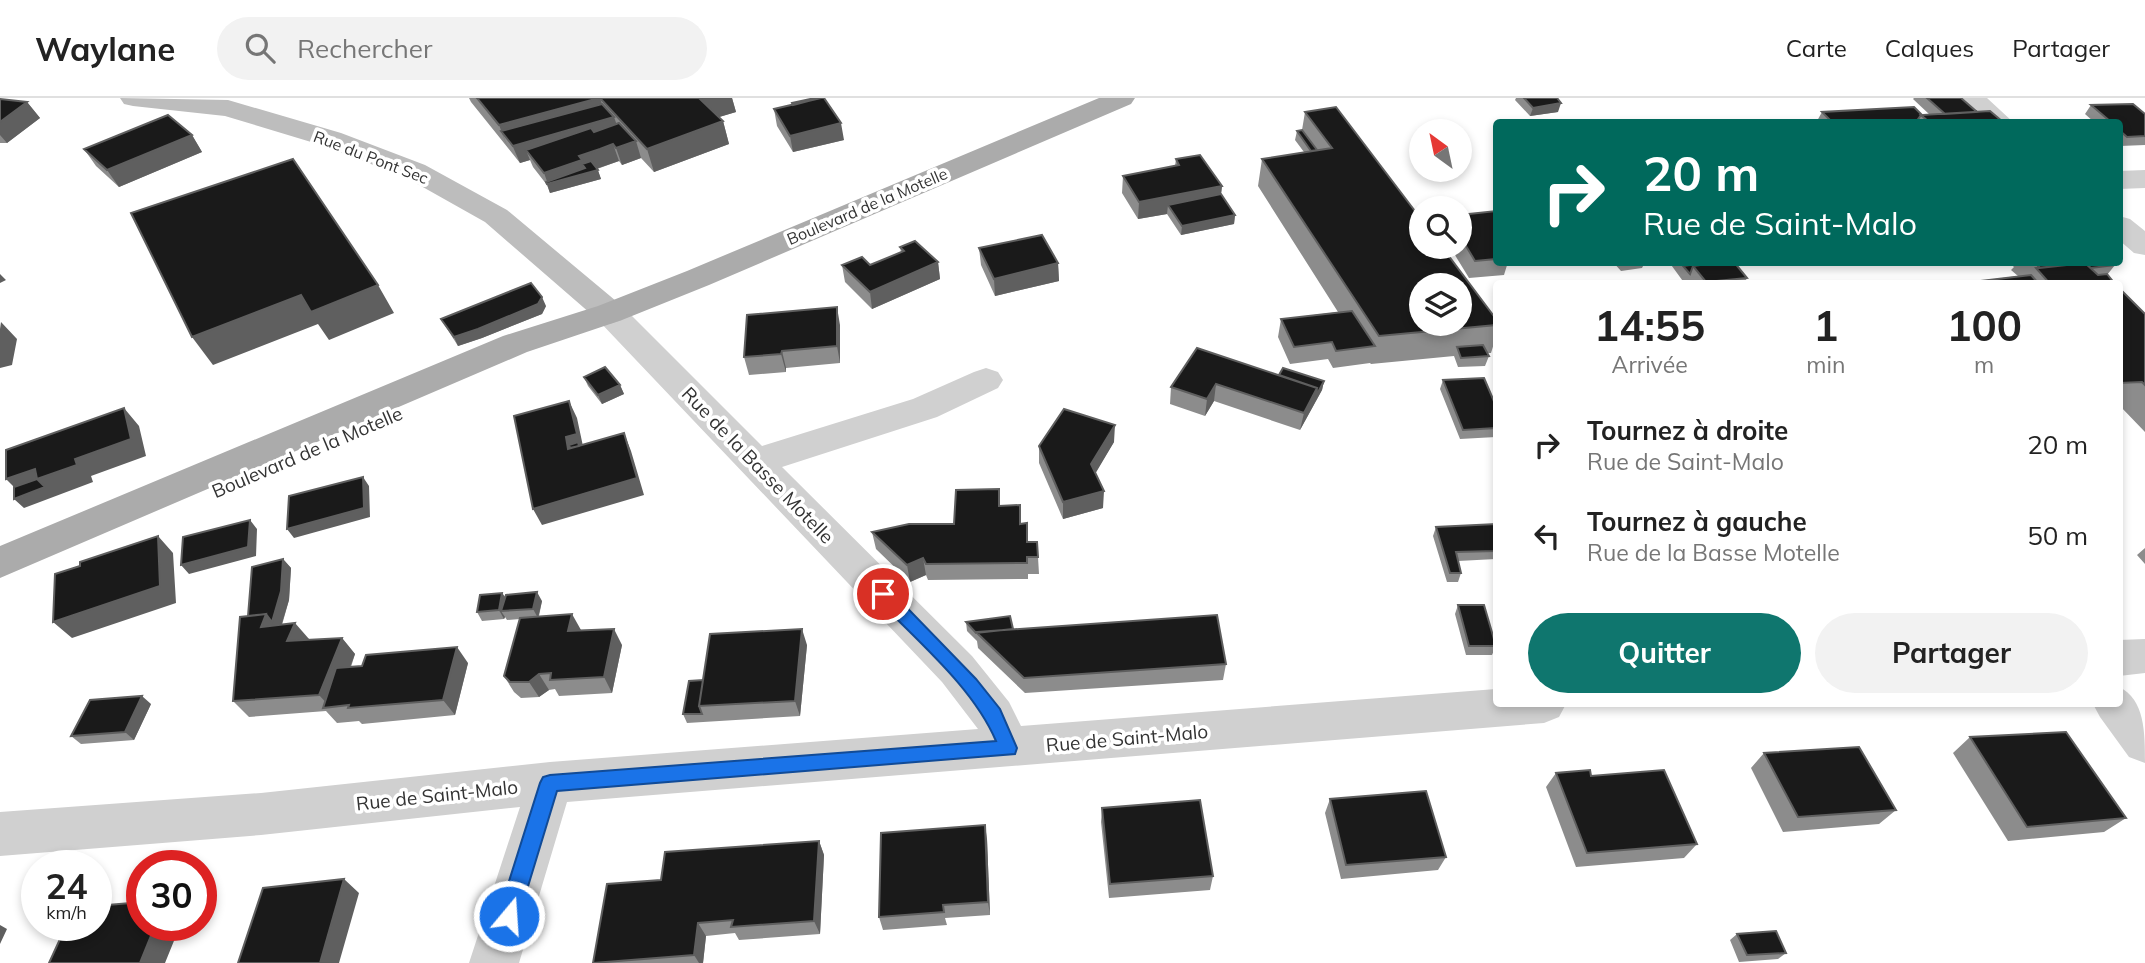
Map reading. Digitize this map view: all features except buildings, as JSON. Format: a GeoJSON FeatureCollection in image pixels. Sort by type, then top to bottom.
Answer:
{"type":"FeatureCollection","features":[{"type":"Feature","properties":{"kind":"main road","name":"Boulevard de la Motelle"},"geometry":{"type":"LineString","coordinates":[[0,563],[514,344],[610,313],[1122,98]]}},
{"type":"Feature","properties":{"kind":"main road","name":"Boulevard de la Motelle"},"geometry":{"type":"LineString","coordinates":[[0,583],[532,357],[610,313]]}},
{"type":"Feature","properties":{"kind":"street","name":"Rue du Pont Sec"},"geometry":{"type":"LineString","coordinates":[[133,98],[228,108],[331,139],[415,171],[496,216],[610,313]]}},
{"type":"Feature","properties":{"kind":"street"},"geometry":{"type":"LineString","coordinates":[[1971,98],[1996,119]]}},
{"type":"Feature","properties":{"kind":"street"},"geometry":{"type":"LineString","coordinates":[[2123,180],[2145,179]]}},
{"type":"Feature","properties":{"kind":"street"},"geometry":{"type":"LineString","coordinates":[[2123,228],[2145,246]]}},
{"type":"Feature","properties":{"kind":"street","name":"Rue de la Basse Motelle"},"geometry":{"type":"LineString","coordinates":[[610,313],[957,669],[994,715],[1008,748]]}},
{"type":"Feature","properties":{"kind":"street"},"geometry":{"type":"LineString","coordinates":[[754,462],[925,408],[986,380]]}},
{"type":"Feature","properties":{"kind":"street"},"geometry":{"type":"LineString","coordinates":[[2123,658],[2145,656]]}},
{"type":"Feature","properties":{"kind":"street","name":"Rue de Saint-Malo"},"geometry":{"type":"LineString","coordinates":[[0,834],[261,814],[550,783],[1507,707]]}},
{"type":"Feature","properties":{"kind":"street"},"geometry":{"type":"LineString","coordinates":[[2117,707],[2145,743]]}},
{"type":"Feature","properties":{"kind":"street"},"geometry":{"type":"LineString","coordinates":[[494,963],[550,783]]}},
{"type":"Feature","properties":{"kind":"route"},"geometry":{"type":"LineString","coordinates":[[509,916],[550,783],[1008,748],[994,715],[970,684],[883,594]]}}]}
